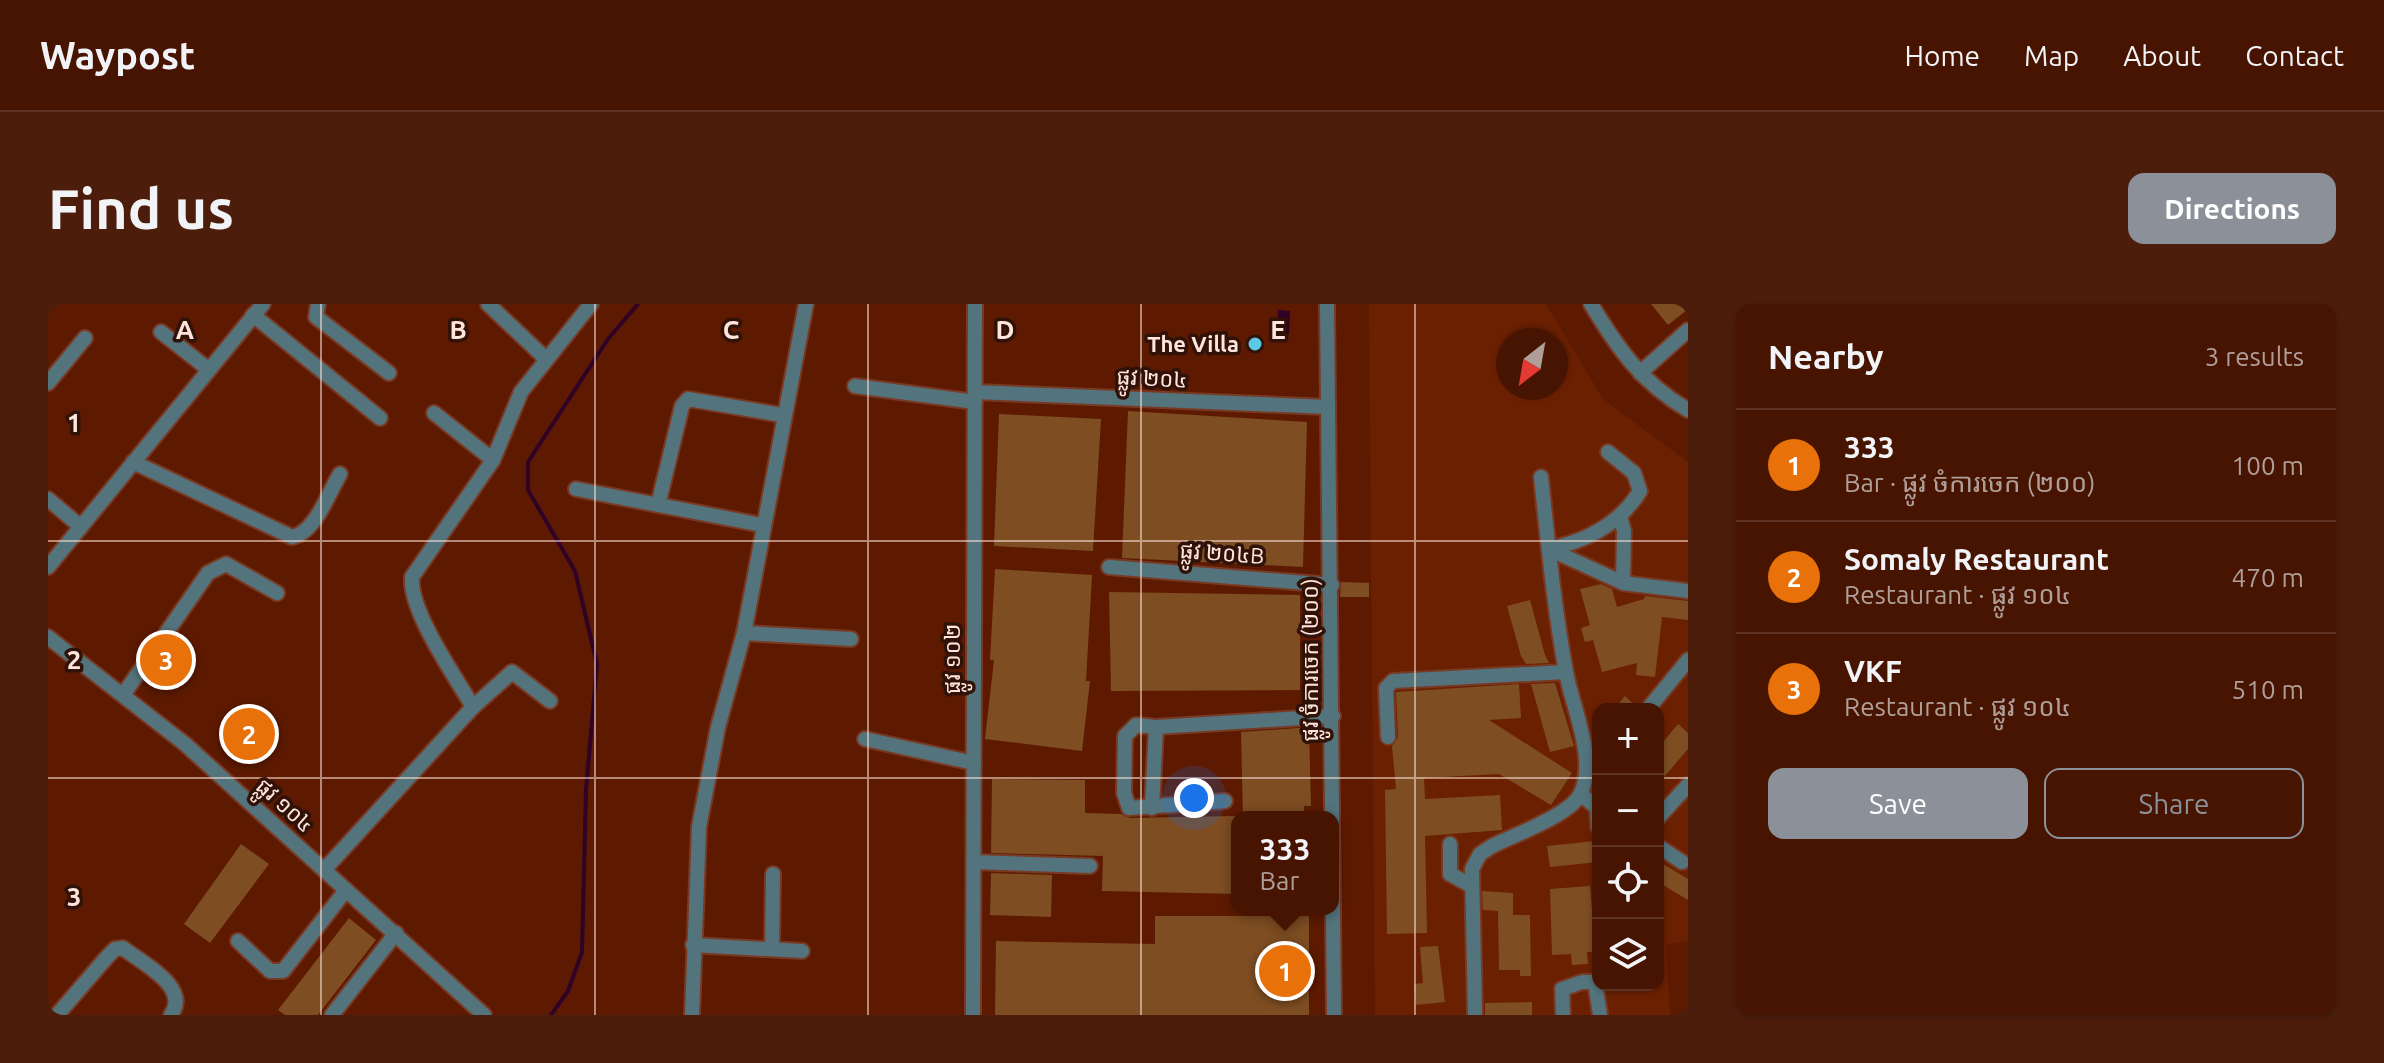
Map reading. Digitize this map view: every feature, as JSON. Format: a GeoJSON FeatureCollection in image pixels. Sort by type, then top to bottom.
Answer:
{"type":"FeatureCollection","features":[{"type":"Feature","properties":{"kind":"street"},"geometry":{"type":"LineString","coordinates":[[318,304],[316,317],[389,373]]}},
{"type":"Feature","properties":{"kind":"street"},"geometry":{"type":"LineString","coordinates":[[488,304],[545,358]]}},
{"type":"Feature","properties":{"kind":"street"},"geometry":{"type":"LineString","coordinates":[[473,707],[432,642],[411,588],[412,577],[493,460],[511,409],[545,358],[591,304]]}},
{"type":"Feature","properties":{"kind":"street"},"geometry":{"type":"LineString","coordinates":[[692,1015],[699,827],[718,727],[744,633],[782,415],[806,304]]}},
{"type":"Feature","properties":{"kind":"street","name":"ផ្លូវ ១០២"},"geometry":{"type":"LineString","coordinates":[[973,1015],[975,304]]}},
{"type":"Feature","properties":{"kind":"street","name":"ផ្លូវ ចំការចេក (២០០)"},"geometry":{"type":"LineString","coordinates":[[1327,304],[1333,811]]}},
{"type":"Feature","properties":{"kind":"street"},"geometry":{"type":"LineString","coordinates":[[1591,304],[1621,354],[1688,410]]}},
{"type":"Feature","properties":{"kind":"street"},"geometry":{"type":"LineString","coordinates":[[48,567],[258,310],[380,418]]}},
{"type":"Feature","properties":{"kind":"street"},"geometry":{"type":"LineString","coordinates":[[1640,373],[1688,330]]}},
{"type":"Feature","properties":{"kind":"street"},"geometry":{"type":"LineString","coordinates":[[161,332],[208,369]]}},
{"type":"Feature","properties":{"kind":"street"},"geometry":{"type":"LineString","coordinates":[[48,383],[85,338]]}},
{"type":"Feature","properties":{"kind":"street","name":"ផ្លូវ ២០៤"},"geometry":{"type":"LineString","coordinates":[[855,386],[975,397],[1328,407]]}},
{"type":"Feature","properties":{"kind":"street"},"geometry":{"type":"LineString","coordinates":[[658,505],[682,406],[688,399],[782,415]]}},
{"type":"Feature","properties":{"kind":"street"},"geometry":{"type":"LineString","coordinates":[[434,413],[493,460]]}},
{"type":"Feature","properties":{"kind":"street"},"geometry":{"type":"LineString","coordinates":[[1549,549],[1580,542],[1620,517],[1640,491],[1640,481],[1608,452]]}},
{"type":"Feature","properties":{"kind":"street"},"geometry":{"type":"LineString","coordinates":[[133,462],[292,537],[300,535],[310,526],[340,474]]}},
{"type":"Feature","properties":{"kind":"street"},"geometry":{"type":"LineString","coordinates":[[1475,1015],[1472,869],[1480,854],[1571,805],[1581,794],[1592,769],[1584,749],[1566,672],[1541,477]]}},
{"type":"Feature","properties":{"kind":"street"},"geometry":{"type":"LineString","coordinates":[[576,489],[762,525]]}},
{"type":"Feature","properties":{"kind":"street"},"geometry":{"type":"LineString","coordinates":[[48,499],[81,527]]}},
{"type":"Feature","properties":{"kind":"street"},"geometry":{"type":"LineString","coordinates":[[1620,517],[1624,531],[1623,583]]}},
{"type":"Feature","properties":{"kind":"street"},"geometry":{"type":"LineString","coordinates":[[1549,549],[1623,583],[1688,591]]}},
{"type":"Feature","properties":{"kind":"street"},"geometry":{"type":"LineString","coordinates":[[123,695],[208,573],[217,567],[226,564],[277,593]]}},
{"type":"Feature","properties":{"kind":"street","name":"ផ្លូវ ២០៤B"},"geometry":{"type":"LineString","coordinates":[[1109,567],[1332,585]]}},
{"type":"Feature","properties":{"kind":"street"},"geometry":{"type":"LineString","coordinates":[[744,633],[851,639]]}},
{"type":"Feature","properties":{"kind":"street","name":"ផ្លូវ ១០៤"},"geometry":{"type":"LineString","coordinates":[[48,637],[185,744],[484,1015]]}},
{"type":"Feature","properties":{"kind":"street"},"geometry":{"type":"LineString","coordinates":[[1653,703],[1688,660]]}},
{"type":"Feature","properties":{"kind":"street"},"geometry":{"type":"LineString","coordinates":[[324,870],[473,707],[512,672],[520,674],[550,701]]}},
{"type":"Feature","properties":{"kind":"street"},"geometry":{"type":"LineString","coordinates":[[1388,737],[1386,688],[1393,681],[1566,672]]}},
{"type":"Feature","properties":{"kind":"street"},"geometry":{"type":"LineString","coordinates":[[1225,801],[1129,808],[1124,803],[1125,736],[1136,725],[1156,727],[1333,716]]}},
{"type":"Feature","properties":{"kind":"street"},"geometry":{"type":"LineString","coordinates":[[1152,808],[1156,727]]}},
{"type":"Feature","properties":{"kind":"street"},"geometry":{"type":"LineString","coordinates":[[865,739],[974,763]]}},
{"type":"Feature","properties":{"kind":"street"},"geometry":{"type":"LineString","coordinates":[[1664,811],[1688,785]]}},
{"type":"Feature","properties":{"kind":"street"},"geometry":{"type":"LineString","coordinates":[[1581,794],[1592,804]]}},
{"type":"Feature","properties":{"kind":"street"},"geometry":{"type":"LineString","coordinates":[[1450,844],[1450,874],[1470,885]]}},
{"type":"Feature","properties":{"kind":"street"},"geometry":{"type":"LineString","coordinates":[[1660,847],[1682,862]]}},
{"type":"Feature","properties":{"kind":"street"},"geometry":{"type":"LineString","coordinates":[[974,862],[1090,866]]}},
{"type":"Feature","properties":{"kind":"street"},"geometry":{"type":"LineString","coordinates":[[772,949],[773,874]]}},
{"type":"Feature","properties":{"kind":"street"},"geometry":{"type":"LineString","coordinates":[[238,941],[270,971],[283,971],[346,890]]}},
{"type":"Feature","properties":{"kind":"street","name":"ផ្លូវ ចំការចេក (២០០)"},"geometry":{"type":"LineString","coordinates":[[1334,915],[1334,1015]]}},
{"type":"Feature","properties":{"kind":"street"},"geometry":{"type":"LineString","coordinates":[[332,1015],[396,933]]}},
{"type":"Feature","properties":{"kind":"street"},"geometry":{"type":"LineString","coordinates":[[693,945],[802,951]]}},
{"type":"Feature","properties":{"kind":"street"},"geometry":{"type":"LineString","coordinates":[[57,1015],[107,957],[123,948],[175,989],[178,1000],[171,1015]]}},
{"type":"Feature","properties":{"kind":"street"},"geometry":{"type":"LineString","coordinates":[[1563,1015],[1562,989],[1582,982],[1595,982],[1598,986],[1600,1015]]}},
{"type":"Feature","properties":{"kind":"shaded area"},"geometry":{"type":"Polygon","coordinates":[[[1369,304],[1546,304],[1560,328],[1496,328],[1496,400],[1568,400],[1568,341],[1603,399],[1688,462],[1688,941],[1666,945],[1670,1015],[1375,1015],[1369,304]]]}},
{"type":"Feature","properties":{"kind":"shaded area"},"geometry":{"type":"Polygon","coordinates":[[[1278,310],[1290,311],[1289,334],[1277,333],[1278,310]]]}},
{"type":"Feature","properties":{"kind":"building"},"geometry":{"type":"Polygon","coordinates":[[[1651,304],[1688,304],[1688,309],[1668,325],[1651,304]]]}},
{"type":"Feature","properties":{"kind":"building"},"geometry":{"type":"Polygon","coordinates":[[[1128,411],[1307,422],[1303,567],[1122,558],[1128,411]]]}},
{"type":"Feature","properties":{"kind":"building"},"geometry":{"type":"Polygon","coordinates":[[[999,414],[1101,419],[1093,551],[994,546],[999,414]]]}},
{"type":"Feature","properties":{"kind":"building"},"geometry":{"type":"Polygon","coordinates":[[[995,569],[1092,575],[1086,681],[1090,681],[1082,751],[985,739],[994,660],[990,660],[995,569]]]}},
{"type":"Feature","properties":{"kind":"building"},"geometry":{"type":"Polygon","coordinates":[[[1341,582],[1369,583],[1369,597],[1340,597],[1341,582]]]}},
{"type":"Feature","properties":{"kind":"building"},"geometry":{"type":"Polygon","coordinates":[[[1601,584],[1612,589],[1617,607],[1644,599],[1645,596],[1688,601],[1688,620],[1662,617],[1655,677],[1636,675],[1637,663],[1602,672],[1593,640],[1585,642],[1581,628],[1590,625],[1580,589],[1601,584]]]}},
{"type":"Feature","properties":{"kind":"building"},"geometry":{"type":"Polygon","coordinates":[[[1109,592],[1300,595],[1300,690],[1111,691],[1109,592]]]}},
{"type":"Feature","properties":{"kind":"building"},"geometry":{"type":"Polygon","coordinates":[[[1530,600],[1549,663],[1526,664],[1521,656],[1507,606],[1530,600]]]}},
{"type":"Feature","properties":{"kind":"building"},"geometry":{"type":"Polygon","coordinates":[[[1555,683],[1574,746],[1550,752],[1531,684],[1555,683]]]}},
{"type":"Feature","properties":{"kind":"building"},"geometry":{"type":"Polygon","coordinates":[[[1519,684],[1521,718],[1489,720],[1572,773],[1551,805],[1499,774],[1424,778],[1425,799],[1500,795],[1502,830],[1425,836],[1427,933],[1387,934],[1385,790],[1396,789],[1392,746],[1398,737],[1396,692],[1519,684]]]}},
{"type":"Feature","properties":{"kind":"building"},"geometry":{"type":"Polygon","coordinates":[[[1625,696],[1633,703],[1619,703],[1625,696]]]}},
{"type":"Feature","properties":{"kind":"building"},"geometry":{"type":"Polygon","coordinates":[[[1678,724],[1688,733],[1688,749],[1664,777],[1664,775],[1664,741],[1678,724]]]}},
{"type":"Feature","properties":{"kind":"building"},"geometry":{"type":"Polygon","coordinates":[[[1309,728],[1311,806],[1304,806],[1304,811],[1243,811],[1241,732],[1309,728]]]}},
{"type":"Feature","properties":{"kind":"building"},"geometry":{"type":"Polygon","coordinates":[[[992,779],[1085,780],[1085,813],[1121,814],[1130,818],[1231,816],[1231,894],[1102,891],[1103,856],[991,853],[992,779]]]}},
{"type":"Feature","properties":{"kind":"building"},"geometry":{"type":"Polygon","coordinates":[[[1592,841],[1592,863],[1550,867],[1547,846],[1592,841]]]}},
{"type":"Feature","properties":{"kind":"building"},"geometry":{"type":"Polygon","coordinates":[[[241,844],[269,864],[210,943],[184,924],[241,844]]]}},
{"type":"Feature","properties":{"kind":"building"},"geometry":{"type":"Polygon","coordinates":[[[1664,865],[1688,879],[1688,900],[1664,886],[1664,865]]]}},
{"type":"Feature","properties":{"kind":"building"},"geometry":{"type":"Polygon","coordinates":[[[991,873],[1052,875],[1051,917],[990,915],[991,873]]]}},
{"type":"Feature","properties":{"kind":"building"},"geometry":{"type":"Polygon","coordinates":[[[1590,886],[1592,952],[1587,952],[1588,964],[1572,965],[1571,954],[1552,955],[1550,889],[1590,886]]]}},
{"type":"Feature","properties":{"kind":"building"},"geometry":{"type":"Polygon","coordinates":[[[1482,891],[1513,893],[1513,915],[1530,915],[1531,976],[1520,976],[1520,970],[1499,970],[1498,911],[1483,910],[1482,891]]]}},
{"type":"Feature","properties":{"kind":"building"},"geometry":{"type":"Polygon","coordinates":[[[1155,916],[1309,916],[1309,1015],[995,1015],[996,941],[1155,944],[1155,916]]]}},
{"type":"Feature","properties":{"kind":"building"},"geometry":{"type":"Polygon","coordinates":[[[349,918],[376,940],[318,1015],[285,1015],[278,1010],[349,918]]]}},
{"type":"Feature","properties":{"kind":"building"},"geometry":{"type":"Polygon","coordinates":[[[1438,946],[1445,1002],[1416,1005],[1414,984],[1423,983],[1420,947],[1438,946]]]}},
{"type":"Feature","properties":{"kind":"building"},"geometry":{"type":"Polygon","coordinates":[[[1532,1002],[1532,1015],[1485,1015],[1485,1003],[1532,1002]]]}},
{"type":"Feature","properties":{"kind":"waterway"},"geometry":{"type":"LineString","coordinates":[[551,1015],[568,991],[582,952],[586,790],[597,664],[575,571],[528,490],[528,462],[608,339],[638,304]]}},
{"type":"Feature","properties":{"kind":"place","name":"The Villa"},"geometry":{"type":"Point","coordinates":[1255,344]}},
{"type":"Feature","properties":{"kind":"place","name":"VKF"},"geometry":{"type":"Point","coordinates":[166,660]}},
{"type":"Feature","properties":{"kind":"place","name":"Somaly Restaurant"},"geometry":{"type":"Point","coordinates":[249,734]}},
{"type":"Feature","properties":{"kind":"place","name":"333"},"geometry":{"type":"Point","coordinates":[1285,971]}}]}
